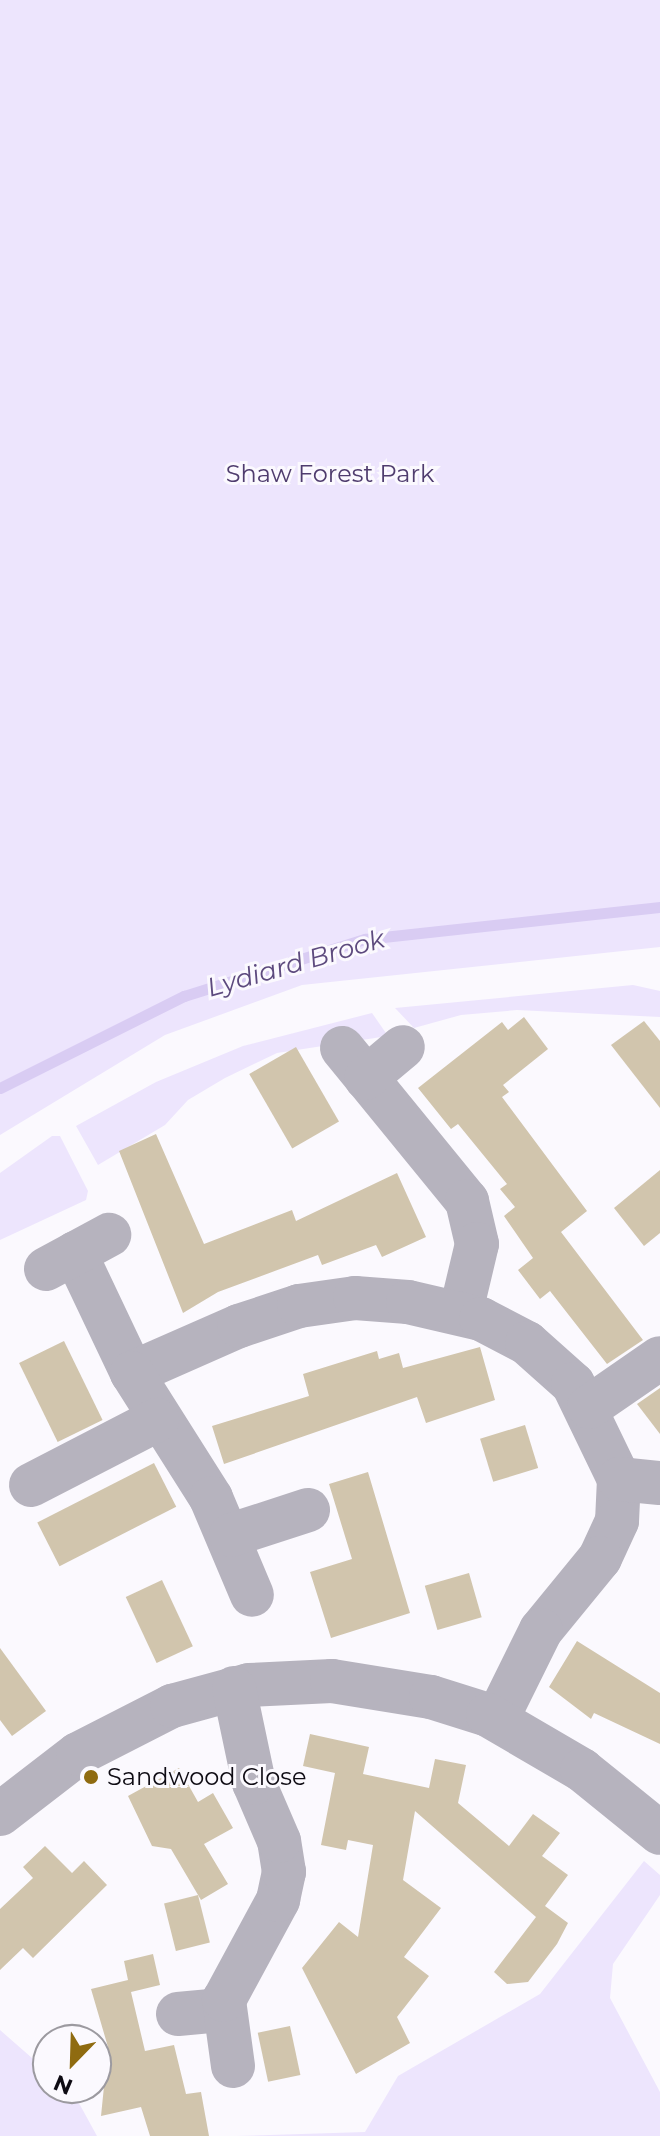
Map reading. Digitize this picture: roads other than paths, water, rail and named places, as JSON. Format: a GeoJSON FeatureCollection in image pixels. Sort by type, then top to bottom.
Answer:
{"type":"FeatureCollection","features":[{"type":"Feature","properties":{"kind":"street"},"geometry":{"type":"LineString","coordinates":[[403,1047],[354,1063],[457,1186],[473,1216],[477,1244],[461,1311]]}},
{"type":"Feature","properties":{"kind":"street"},"geometry":{"type":"LineString","coordinates":[[77,1253],[157,1420],[194,1468],[231,1535],[252,1595]]}},
{"type":"Feature","properties":{"kind":"street"},"geometry":{"type":"LineString","coordinates":[[132,1373],[299,1306],[355,1298],[461,1311],[536,1349],[589,1407],[640,1481],[610,1541],[541,1630],[497,1719]]}},
{"type":"Feature","properties":{"kind":"street"},"geometry":{"type":"LineString","coordinates":[[589,1407],[660,1358]]}},
{"type":"Feature","properties":{"kind":"street"},"geometry":{"type":"LineString","coordinates":[[31,1485],[157,1420]]}},
{"type":"Feature","properties":{"kind":"street"},"geometry":{"type":"LineString","coordinates":[[231,1535],[308,1510]]}},
{"type":"Feature","properties":{"kind":"street"},"geometry":{"type":"LineString","coordinates":[[6,1798],[144,1718],[234,1688],[363,1683],[497,1719],[582,1770],[660,1833]]}},
{"type":"Feature","properties":{"kind":"street"},"geometry":{"type":"LineString","coordinates":[[233,2066],[222,2010],[278,1900],[284,1872],[279,1841],[254,1783],[234,1688]]}},
{"type":"Feature","properties":{"kind":"street"},"geometry":{"type":"LineString","coordinates":[[178,2014],[222,2010]]}},
{"type":"Feature","properties":{"kind":"waterway","name":"Lydiard Brook"},"geometry":{"type":"LineString","coordinates":[[0,1088],[184,996],[365,939],[660,907]]}},
{"type":"Feature","properties":{"kind":"place","name":"Sandwood Close"},"geometry":{"type":"Point","coordinates":[91,1777]}},
{"type":"Feature","properties":{"kind":"park label","name":"Shaw Forest Park"},"geometry":{"type":"Point","coordinates":[330,474]}}]}
